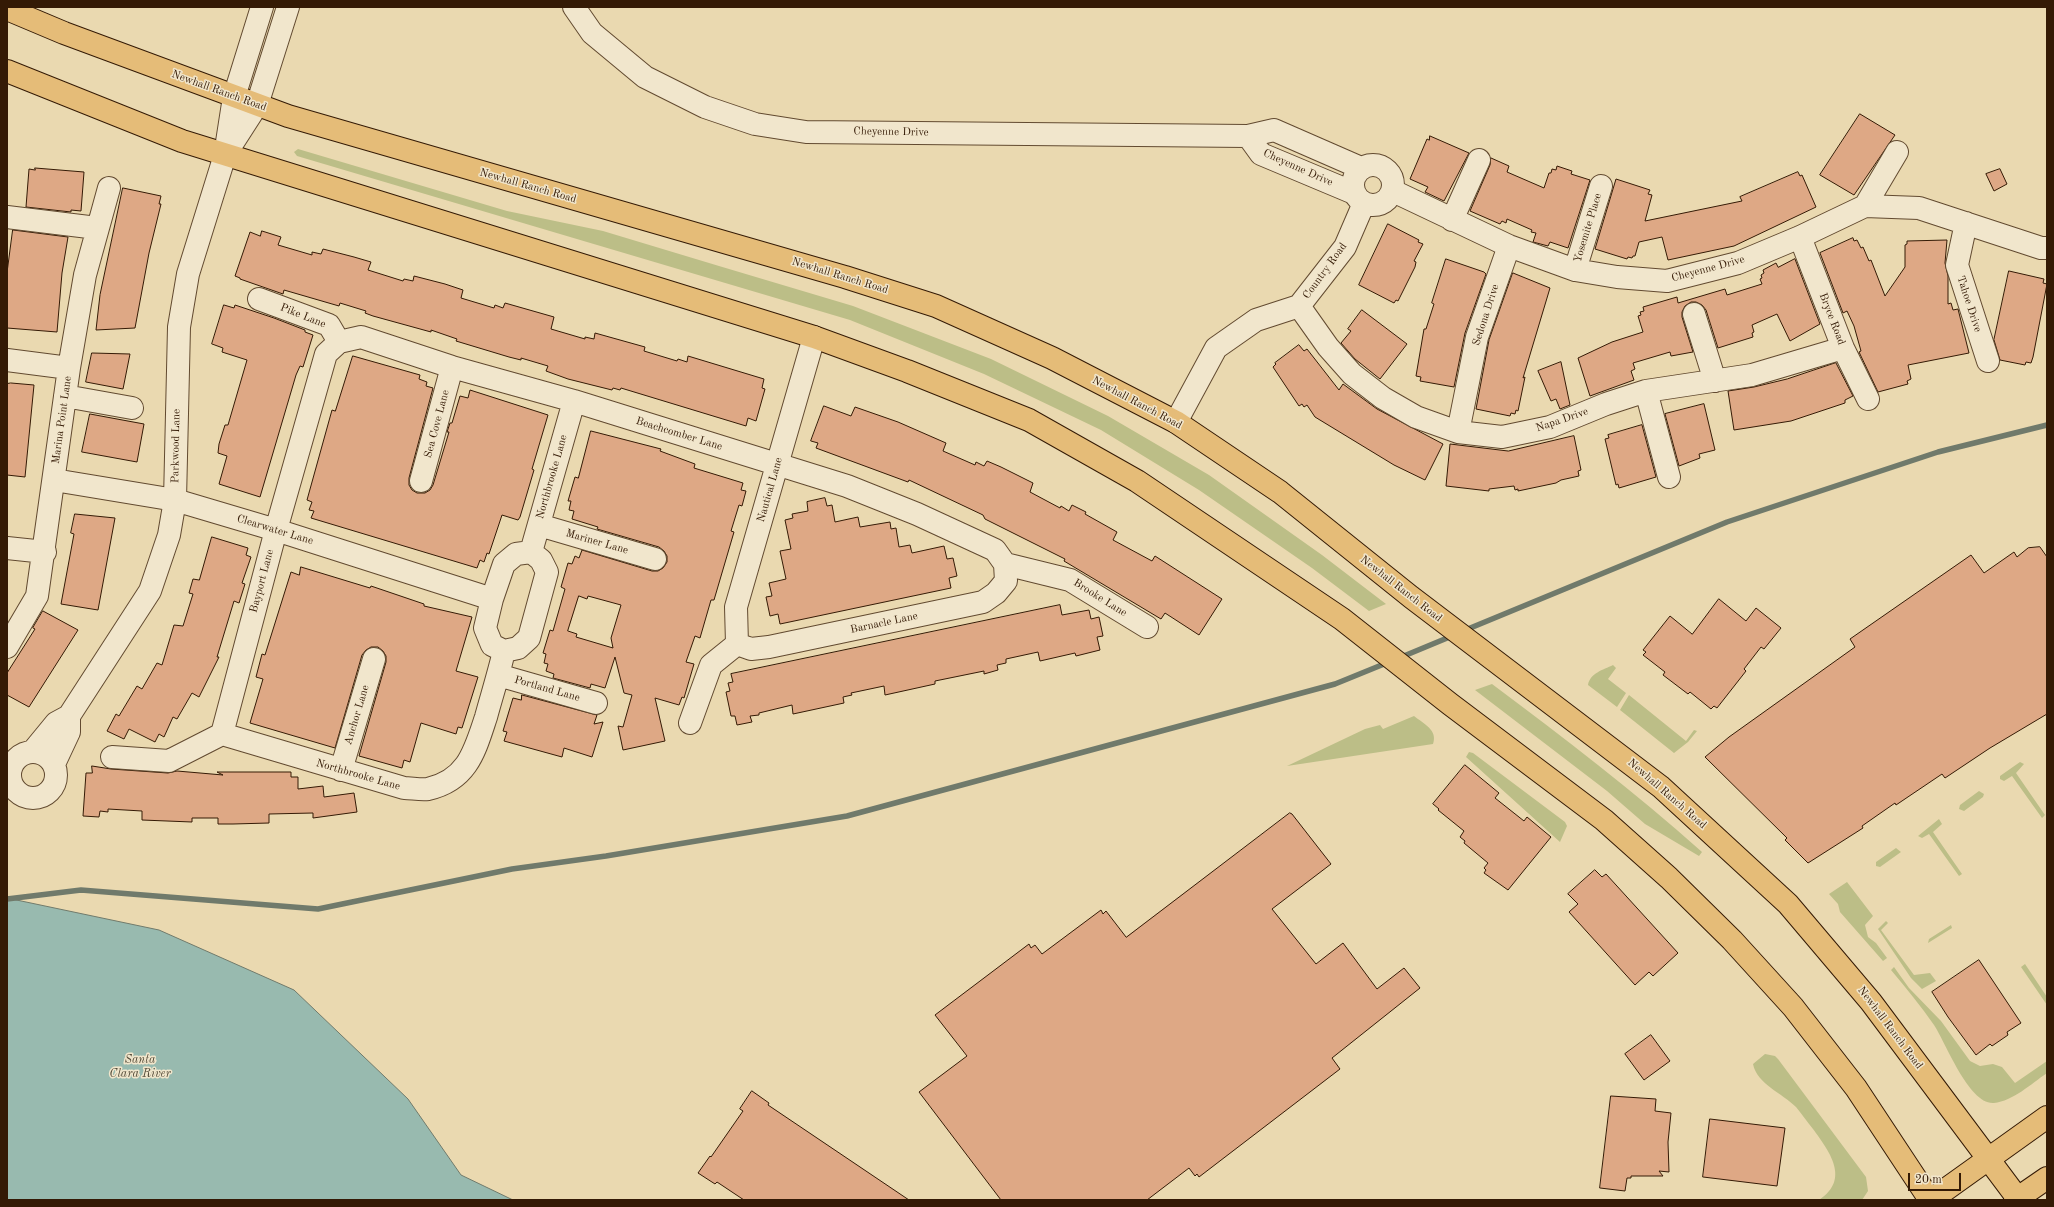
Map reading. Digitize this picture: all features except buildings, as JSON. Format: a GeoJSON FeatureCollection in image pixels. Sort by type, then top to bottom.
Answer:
{"type":"FeatureCollection","features":[{"type":"Feature","properties":{"kind":"main road","name":"Newhall Ranch Road"},"geometry":{"type":"LineString","coordinates":[[7,9],[64,33],[234,98],[288,116],[505,180],[845,277],[936,306],[1052,358],[1176,422],[1280,492],[1411,597],[1661,787],[1788,904],[1871,1002],[1989,1158],[2017,1199]]}},
{"type":"Feature","properties":{"kind":"main road"},"geometry":{"type":"LineString","coordinates":[[7,71],[182,141],[814,337],[907,371],[1029,420],[1137,481],[1342,619],[1450,704],[1604,820],[1670,878],[1732,940],[1793,1007],[1856,1088],[1931,1200],[2047,1117]]}},
{"type":"Feature","properties":{"kind":"main road"},"geometry":{"type":"LineString","coordinates":[[2017,1199],[2047,1178]]}},
{"type":"Feature","properties":{"kind":"street"},"geometry":{"type":"LineString","coordinates":[[225,155],[234,98],[262,7]]}},
{"type":"Feature","properties":{"kind":"street"},"geometry":{"type":"LineString","coordinates":[[225,155],[257,105],[288,7]]}},
{"type":"Feature","properties":{"kind":"street","name":"Cheyenne Drive"},"geometry":{"type":"LineString","coordinates":[[574,7],[592,33],[645,78],[705,107],[755,124],[806,132],[1248,136],[1274,130],[1361,168]]}},
{"type":"Feature","properties":{"kind":"street","name":"Cheyenne Drive"},"geometry":{"type":"LineString","coordinates":[[1248,136],[1261,154],[1359,198]]}},
{"type":"Feature","properties":{"kind":"street"},"geometry":{"type":"LineString","coordinates":[[1865,206],[1897,152]]}},
{"type":"Feature","properties":{"kind":"street","name":"Parkwood Lane"},"geometry":{"type":"LineString","coordinates":[[20,752],[56,724],[70,716],[150,591],[169,535],[175,500],[179,327],[188,274],[225,155]]}},
{"type":"Feature","properties":{"kind":"street"},"geometry":{"type":"LineString","coordinates":[[1452,220],[1479,160]]}},
{"type":"Feature","properties":{"kind":"street"},"geometry":{"type":"LineString","coordinates":[[1373,164],[1385,169],[1393,179],[1393,191],[1384,202],[1371,206],[1359,198],[1353,179],[1361,168],[1373,164]]}},
{"type":"Feature","properties":{"kind":"street","name":"Yosemite Place"},"geometry":{"type":"LineString","coordinates":[[1575,270],[1601,186]]}},
{"type":"Feature","properties":{"kind":"street","name":"Marina Point Lane"},"geometry":{"type":"LineString","coordinates":[[7,647],[37,596],[45,552],[65,396],[84,275],[108,188]]}},
{"type":"Feature","properties":{"kind":"street","name":"Cheyenne Drive"},"geometry":{"type":"LineString","coordinates":[[1393,191],[1510,246],[1575,270],[1617,277],[1668,281],[1738,263],[1800,237],[1865,206],[1919,208],[2041,248],[2047,248]]}},
{"type":"Feature","properties":{"kind":"street","name":"Country Road"},"geometry":{"type":"LineString","coordinates":[[1176,422],[1216,348],[1256,320],[1299,306],[1345,247],[1359,198]]}},
{"type":"Feature","properties":{"kind":"street"},"geometry":{"type":"LineString","coordinates":[[7,218],[97,228]]}},
{"type":"Feature","properties":{"kind":"street","name":"Tahoe Drive"},"geometry":{"type":"LineString","coordinates":[[1966,223],[1957,265],[1988,360]]}},
{"type":"Feature","properties":{"kind":"street","name":"Bryce Road"},"geometry":{"type":"LineString","coordinates":[[1800,237],[1843,348],[1868,399]]}},
{"type":"Feature","properties":{"kind":"street","name":"Sedona Drive"},"geometry":{"type":"LineString","coordinates":[[1458,432],[1477,338],[1510,246]]}},
{"type":"Feature","properties":{"kind":"street","name":"Pike Lane"},"geometry":{"type":"LineString","coordinates":[[259,299],[329,325],[339,342]]}},
{"type":"Feature","properties":{"kind":"street","name":"Napa Drive"},"geometry":{"type":"LineString","coordinates":[[1299,306],[1328,347],[1352,374],[1383,398],[1416,418],[1458,432],[1502,437],[1550,427],[1606,404],[1646,391],[1752,375],[1843,348]]}},
{"type":"Feature","properties":{"kind":"street"},"geometry":{"type":"LineString","coordinates":[[1694,314],[1715,381]]}},
{"type":"Feature","properties":{"kind":"street","name":"Beachcomber Lane"},"geometry":{"type":"LineString","coordinates":[[339,342],[361,337],[452,367],[574,401],[847,486],[917,514],[995,550],[1005,564]]}},
{"type":"Feature","properties":{"kind":"street","name":"Nautical Lane"},"geometry":{"type":"LineString","coordinates":[[738,644],[736,607],[814,337]]}},
{"type":"Feature","properties":{"kind":"street","name":"Bayport Lane"},"geometry":{"type":"LineString","coordinates":[[222,734],[276,530],[326,354],[339,342]]}},
{"type":"Feature","properties":{"kind":"street"},"geometry":{"type":"LineString","coordinates":[[7,360],[69,368]]}},
{"type":"Feature","properties":{"kind":"street","name":"Sea Cove Lane"},"geometry":{"type":"LineString","coordinates":[[421,480],[452,367]]}},
{"type":"Feature","properties":{"kind":"street"},"geometry":{"type":"LineString","coordinates":[[1646,391],[1669,477]]}},
{"type":"Feature","properties":{"kind":"street"},"geometry":{"type":"LineString","coordinates":[[65,396],[132,408]]}},
{"type":"Feature","properties":{"kind":"street","name":"Northbrooke Lane"},"geometry":{"type":"LineString","coordinates":[[531,552],[574,401]]}},
{"type":"Feature","properties":{"kind":"street","name":"Clearwater Lane"},"geometry":{"type":"LineString","coordinates":[[54,480],[175,500],[276,530],[492,599]]}},
{"type":"Feature","properties":{"kind":"street","name":"Mariner Lane"},"geometry":{"type":"LineString","coordinates":[[539,525],[655,559]]}},
{"type":"Feature","properties":{"kind":"street"},"geometry":{"type":"LineString","coordinates":[[7,548],[45,552]]}},
{"type":"Feature","properties":{"kind":"street"},"geometry":{"type":"LineString","coordinates":[[531,552],[541,560],[547,572],[529,638],[518,648],[504,651],[492,645],[485,628],[492,599],[504,564],[516,554],[531,552]]}},
{"type":"Feature","properties":{"kind":"street","name":"Brooke Lane"},"geometry":{"type":"LineString","coordinates":[[1005,564],[1070,580],[1147,627]]}},
{"type":"Feature","properties":{"kind":"street","name":"Barnacle Lane"},"geometry":{"type":"LineString","coordinates":[[738,644],[751,649],[769,647],[983,602],[996,593],[1006,580],[1005,564]]}},
{"type":"Feature","properties":{"kind":"street"},"geometry":{"type":"LineString","coordinates":[[690,723],[710,664],[738,644]]}},
{"type":"Feature","properties":{"kind":"street","name":"Northbrooke Lane"},"geometry":{"type":"LineString","coordinates":[[222,734],[404,788],[428,789],[449,781],[464,769],[474,754],[504,651]]}},
{"type":"Feature","properties":{"kind":"street","name":"Anchor Lane"},"geometry":{"type":"LineString","coordinates":[[341,770],[374,659]]}},
{"type":"Feature","properties":{"kind":"street","name":"Portland Lane"},"geometry":{"type":"LineString","coordinates":[[498,675],[596,703]]}},
{"type":"Feature","properties":{"kind":"street","name":"Parkwood Lane"},"geometry":{"type":"LineString","coordinates":[[54,764],[69,732],[70,716]]}},
{"type":"Feature","properties":{"kind":"street"},"geometry":{"type":"LineString","coordinates":[[112,757],[169,761],[222,734]]}},
{"type":"Feature","properties":{"kind":"street"},"geometry":{"type":"LineString","coordinates":[[20,752],[46,755],[54,764],[57,772],[54,787],[42,797],[34,799],[19,794],[11,782],[8,773],[20,752]]}},
{"type":"Feature","properties":{"kind":"green space"},"geometry":{"type":"Polygon","coordinates":[[[298,149],[507,211],[603,231],[853,306],[991,359],[1108,416],[1209,475],[1322,555],[1386,604],[1369,611],[1312,568],[1199,490],[1101,430],[984,374],[850,320],[297,156],[294,152],[298,149]]]}},
{"type":"Feature","properties":{"kind":"green space"},"geometry":{"type":"Polygon","coordinates":[[[1613,665],[1616,668],[1608,679],[1626,693],[1617,707],[1588,685],[1589,681],[1594,675],[1613,665]]]}},
{"type":"Feature","properties":{"kind":"green space"},"geometry":{"type":"Polygon","coordinates":[[[1492,684],[1651,808],[1702,852],[1699,856],[1645,824],[1607,791],[1475,690],[1492,684]]]}},
{"type":"Feature","properties":{"kind":"green space"},"geometry":{"type":"Polygon","coordinates":[[[1629,695],[1686,741],[1694,730],[1697,731],[1688,742],[1674,753],[1620,710],[1629,695]]]}},
{"type":"Feature","properties":{"kind":"green space"},"geometry":{"type":"Polygon","coordinates":[[[1414,716],[1432,731],[1434,735],[1433,744],[1287,766],[1365,729],[1380,725],[1383,729],[1414,716]]]}},
{"type":"Feature","properties":{"kind":"green space"},"geometry":{"type":"Polygon","coordinates":[[[1469,752],[1473,753],[1565,822],[1567,826],[1560,842],[1466,757],[1469,752]]]}},
{"type":"Feature","properties":{"kind":"green space"},"geometry":{"type":"Polygon","coordinates":[[[2020,762],[2024,764],[2016,773],[2045,815],[2042,818],[2012,776],[2004,781],[2000,779],[2000,776],[2020,762]]]}},
{"type":"Feature","properties":{"kind":"green space"},"geometry":{"type":"Polygon","coordinates":[[[1979,791],[1984,794],[1983,797],[1964,811],[1959,809],[1960,805],[1979,791]]]}},
{"type":"Feature","properties":{"kind":"green space"},"geometry":{"type":"Polygon","coordinates":[[[1939,819],[1942,824],[1933,832],[1962,874],[1959,876],[1929,834],[1922,838],[1918,836],[1939,819]]]}},
{"type":"Feature","properties":{"kind":"green space"},"geometry":{"type":"Polygon","coordinates":[[[1896,848],[1901,852],[1880,867],[1876,866],[1876,862],[1896,848]]]}},
{"type":"Feature","properties":{"kind":"green space"},"geometry":{"type":"Polygon","coordinates":[[[1847,882],[1873,916],[1865,925],[1868,937],[1876,943],[1887,958],[1883,961],[1840,912],[1838,904],[1829,894],[1847,882]]]}},
{"type":"Feature","properties":{"kind":"green space"},"geometry":{"type":"Polygon","coordinates":[[[1886,921],[1888,923],[1881,930],[1914,975],[1930,973],[1936,981],[1922,989],[1911,978],[1878,929],[1886,921]]]}},
{"type":"Feature","properties":{"kind":"green space"},"geometry":{"type":"Polygon","coordinates":[[[1951,925],[1952,928],[1928,943],[1929,939],[1951,925]]]}},
{"type":"Feature","properties":{"kind":"green space"},"geometry":{"type":"Polygon","coordinates":[[[2025,964],[2047,997],[2047,1005],[2021,967],[2025,964]]]}},
{"type":"Feature","properties":{"kind":"green space"},"geometry":{"type":"Polygon","coordinates":[[[1894,967],[1909,988],[1941,1021],[1970,1061],[1980,1066],[1993,1064],[2002,1067],[2015,1083],[2047,1061],[2047,1073],[2015,1096],[2001,1102],[1994,1103],[1985,1101],[1967,1084],[1934,1025],[1891,970],[1894,967]]]}},
{"type":"Feature","properties":{"kind":"green space"},"geometry":{"type":"Polygon","coordinates":[[[1765,1054],[1775,1056],[1778,1059],[1866,1177],[1868,1191],[1862,1200],[1819,1200],[1829,1192],[1834,1183],[1834,1165],[1825,1146],[1796,1107],[1765,1083],[1755,1071],[1753,1064],[1765,1054]]]}},
{"type":"Feature","properties":{"kind":"water","name":"Santa Clara River"},"geometry":{"type":"Polygon","coordinates":[[[7,898],[159,930],[294,990],[408,1099],[461,1175],[513,1200],[7,1200],[7,898]]]}},
{"type":"Feature","properties":{"kind":"waterway"},"geometry":{"type":"LineString","coordinates":[[1463,631],[1727,522],[1938,452],[2047,425]]}},
{"type":"Feature","properties":{"kind":"waterway"},"geometry":{"type":"LineString","coordinates":[[1399,658],[1452,636]]}},
{"type":"Feature","properties":{"kind":"waterway"},"geometry":{"type":"LineString","coordinates":[[7,899],[81,890],[318,909],[512,869],[606,856],[847,816],[1335,684],[1389,662]]}}]}
